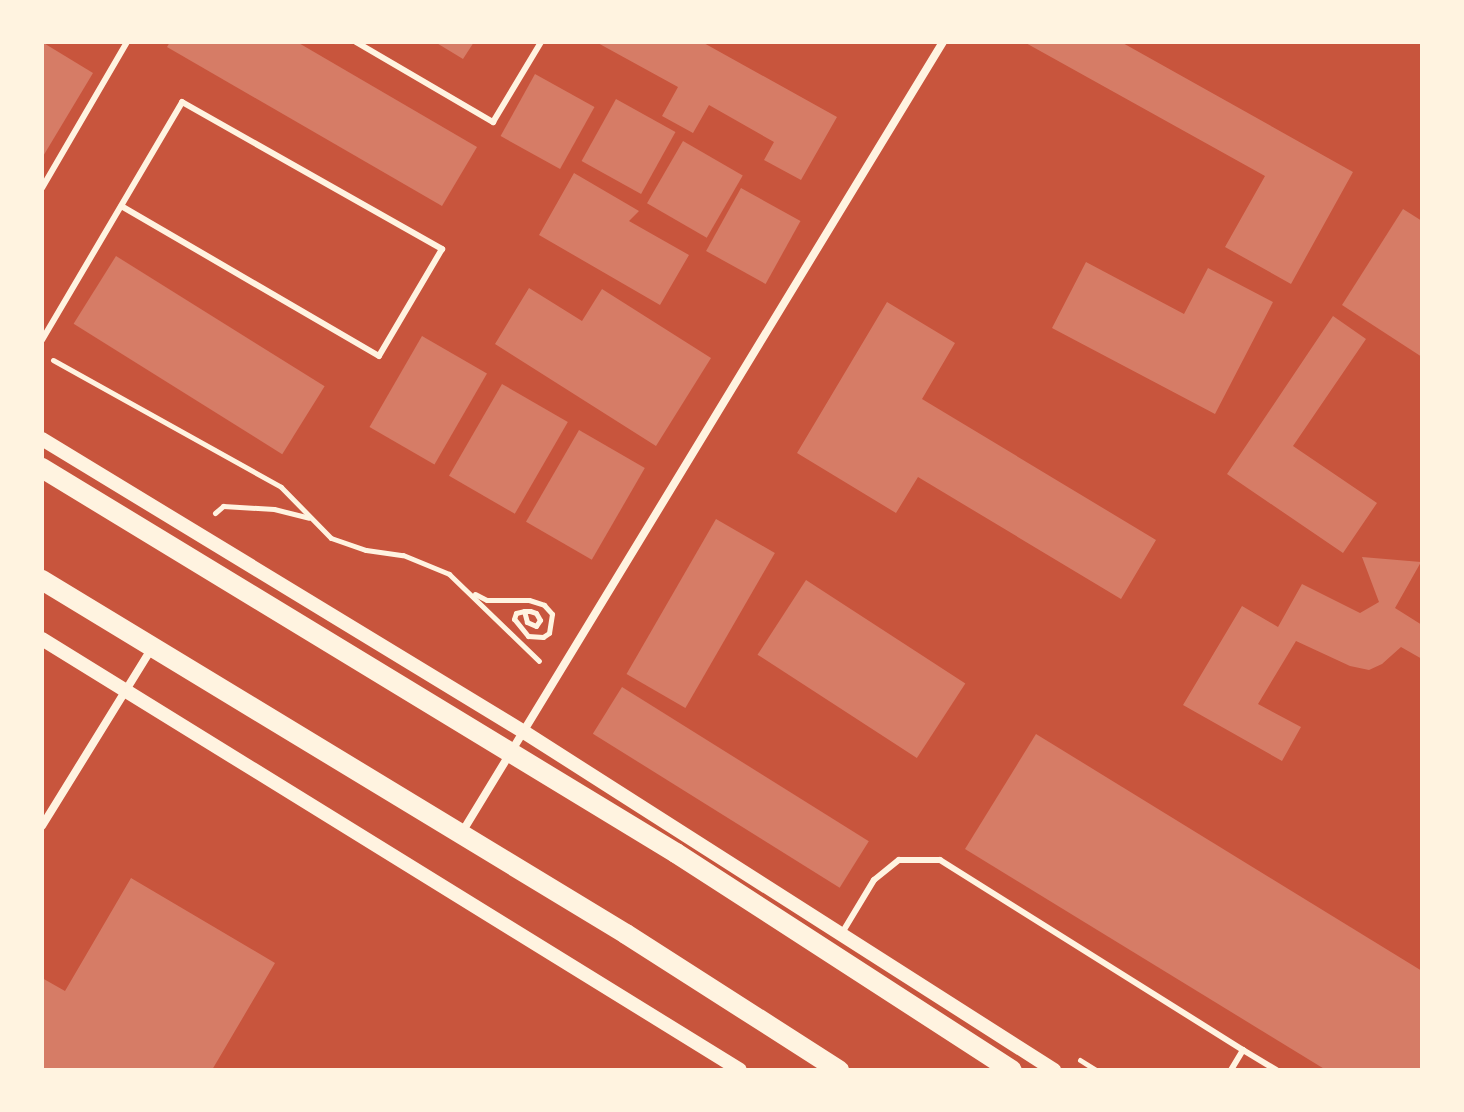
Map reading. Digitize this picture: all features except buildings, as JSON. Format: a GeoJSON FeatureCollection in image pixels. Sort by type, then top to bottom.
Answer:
{"type":"FeatureCollection","features":[{"type":"Feature","properties":{"kind":"main road"},"geometry":{"type":"LineString","coordinates":[[42,468],[676,853],[1012,1070]]}},
{"type":"Feature","properties":{"kind":"main road"},"geometry":{"type":"LineString","coordinates":[[42,580],[839,1070]]}},
{"type":"Feature","properties":{"kind":"street"},"geometry":{"type":"LineString","coordinates":[[461,835],[943,42]]}},
{"type":"Feature","properties":{"kind":"street"},"geometry":{"type":"LineString","coordinates":[[42,439],[524,732],[1054,1070]]}},
{"type":"Feature","properties":{"kind":"street"},"geometry":{"type":"LineString","coordinates":[[42,639],[740,1070]]}},
{"type":"Feature","properties":{"kind":"street"},"geometry":{"type":"LineString","coordinates":[[42,826],[152,647]]}},
{"type":"Feature","properties":{"kind":"lane"},"geometry":{"type":"LineString","coordinates":[[42,188],[127,42]]}},
{"type":"Feature","properties":{"kind":"lane"},"geometry":{"type":"LineString","coordinates":[[356,42],[493,122],[541,42]]}},
{"type":"Feature","properties":{"kind":"lane"},"geometry":{"type":"LineString","coordinates":[[42,340],[182,102],[442,249],[379,356],[121,206]]}},
{"type":"Feature","properties":{"kind":"lane"},"geometry":{"type":"LineString","coordinates":[[842,933],[874,880],[899,860],[940,860],[1276,1070]]}},
{"type":"Feature","properties":{"kind":"lane"},"geometry":{"type":"LineString","coordinates":[[1231,1070],[1243,1050]]}},
{"type":"Feature","properties":{"kind":"path"},"geometry":{"type":"LineString","coordinates":[[42,353],[281,487],[331,538],[366,550],[403,555],[449,574],[557,678]]}},
{"type":"Feature","properties":{"kind":"path"},"geometry":{"type":"LineString","coordinates":[[213,514],[223,506],[274,509],[310,518]]}},
{"type":"Feature","properties":{"kind":"path"},"geometry":{"type":"LineString","coordinates":[[470,592],[487,600],[529,600],[544,605],[552,614],[549,633],[543,637],[528,636],[514,619],[516,613],[524,611]]}}]}
